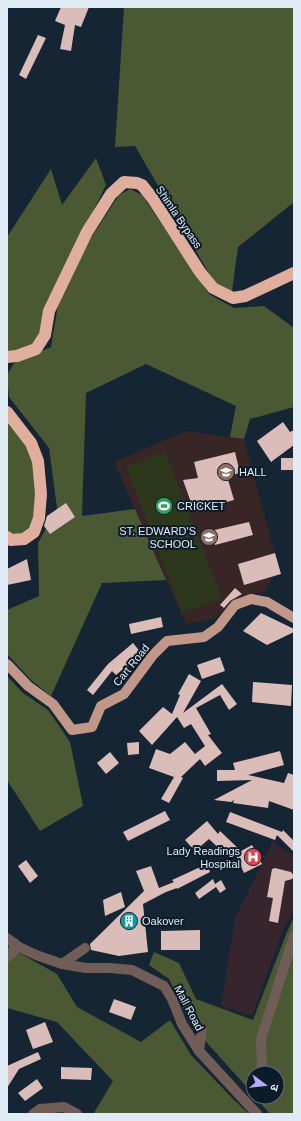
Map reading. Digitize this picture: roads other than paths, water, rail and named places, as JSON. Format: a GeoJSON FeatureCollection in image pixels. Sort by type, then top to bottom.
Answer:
{"type":"FeatureCollection","features":[{"type":"Feature","properties":{"kind":"highway","name":"Shimla Bypass"},"geometry":{"type":"LineString","coordinates":[[7,357],[16,356],[36,349],[45,335],[49,311],[87,232],[111,194],[124,182],[137,182],[142,185],[200,272],[213,288],[233,298],[245,296],[294,272]]}},
{"type":"Feature","properties":{"kind":"highway"},"geometry":{"type":"LineString","coordinates":[[7,412],[31,443],[38,461],[41,494],[39,518],[34,532],[24,539],[11,540],[7,537]]}},
{"type":"Feature","properties":{"kind":"main road","name":"Cart Road"},"geometry":{"type":"LineString","coordinates":[[7,664],[28,686],[52,704],[72,730],[92,727],[101,706],[124,694],[153,654],[167,641],[204,637],[218,627],[235,605],[251,598],[267,602],[294,618]]}},
{"type":"Feature","properties":{"kind":"street"},"geometry":{"type":"LineString","coordinates":[[262,1065],[261,1039],[294,936]]}},
{"type":"Feature","properties":{"kind":"street"},"geometry":{"type":"LineString","coordinates":[[7,957],[14,951],[11,941]]}},
{"type":"Feature","properties":{"kind":"street","name":"Mall Road"},"geometry":{"type":"LineString","coordinates":[[11,941],[36,955],[62,964],[86,968],[132,970],[164,986],[172,999],[182,1024],[199,1050],[256,1114]]}},
{"type":"Feature","properties":{"kind":"street"},"geometry":{"type":"LineString","coordinates":[[62,964],[85,948]]}},
{"type":"Feature","properties":{"kind":"street"},"geometry":{"type":"LineString","coordinates":[[199,1050],[202,1029]]}},
{"type":"Feature","properties":{"kind":"street"},"geometry":{"type":"LineString","coordinates":[[33,1114],[40,1109],[64,1107],[77,1114]]}},
{"type":"Feature","properties":{"kind":"place","name":"HALL"},"geometry":{"type":"Point","coordinates":[226,472]}},
{"type":"Feature","properties":{"kind":"place","name":"CRICKET"},"geometry":{"type":"Point","coordinates":[164,506]}},
{"type":"Feature","properties":{"kind":"place","name":"ST. EDWARD'S SCHOOL"},"geometry":{"type":"Point","coordinates":[209,537]}},
{"type":"Feature","properties":{"kind":"place","name":"Lady Readings Hospital"},"geometry":{"type":"Point","coordinates":[253,857]}},
{"type":"Feature","properties":{"kind":"place","name":"Oakover"},"geometry":{"type":"Point","coordinates":[129,921]}}]}
